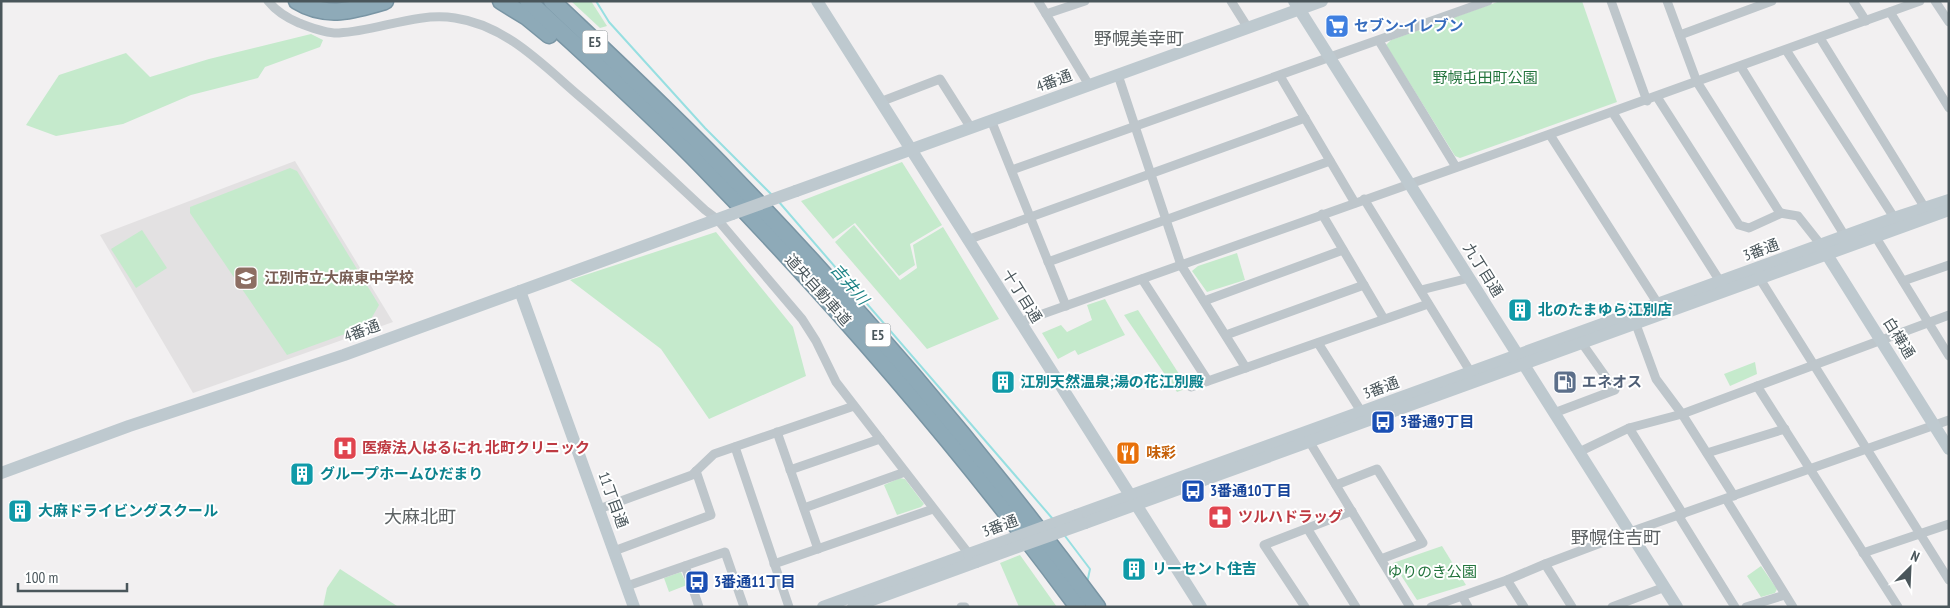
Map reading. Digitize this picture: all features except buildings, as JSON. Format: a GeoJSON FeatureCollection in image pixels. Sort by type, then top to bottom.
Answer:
{"type":"FeatureCollection","features":[{"type":"Feature","properties":{"kind":"highway"},"geometry":{"type":"LineString","coordinates":[[297,1],[317,10],[336,12],[355,10],[385,1]]}},
{"type":"Feature","properties":{"kind":"highway"},"geometry":{"type":"LineString","coordinates":[[501,1],[528,17],[703,167]]}},
{"type":"Feature","properties":{"kind":"highway","name":"道央自動車道"},"geometry":{"type":"LineString","coordinates":[[528,1],[703,167],[879,358],[967,464],[1078,607]]}},
{"type":"Feature","properties":{"kind":"highway","name":"道央自動車道"},"geometry":{"type":"LineString","coordinates":[[552,1],[725,168],[813,262],[891,349],[978,454],[1097,607]]}},
{"type":"Feature","properties":{"kind":"street"},"geometry":{"type":"LineString","coordinates":[[268,1],[287,18],[308,26],[337,33],[426,17],[455,18],[483,24],[502,34],[529,53],[717,219],[802,319],[816,341],[836,382],[972,558]]}},
{"type":"Feature","properties":{"kind":"street","name":"十丁目通"},"geometry":{"type":"LineString","coordinates":[[817,1],[1201,607]]}},
{"type":"Feature","properties":{"kind":"street"},"geometry":{"type":"LineString","coordinates":[[1038,1],[1089,85]]}},
{"type":"Feature","properties":{"kind":"street"},"geometry":{"type":"LineString","coordinates":[[1046,14],[1085,1]]}},
{"type":"Feature","properties":{"kind":"street"},"geometry":{"type":"LineString","coordinates":[[1231,1],[1248,28]]}},
{"type":"Feature","properties":{"kind":"street","name":"4番通"},"geometry":{"type":"LineString","coordinates":[[1,473],[129,426],[307,368],[1118,75],[1248,28],[1296,5],[1322,1]]}},
{"type":"Feature","properties":{"kind":"street"},"geometry":{"type":"LineString","coordinates":[[1012,170],[1488,1]]}},
{"type":"Feature","properties":{"kind":"street"},"geometry":{"type":"LineString","coordinates":[[1611,1],[1647,101]]}},
{"type":"Feature","properties":{"kind":"street"},"geometry":{"type":"LineString","coordinates":[[1667,1],[1697,82],[1780,213],[1798,216],[1824,250]]}},
{"type":"Feature","properties":{"kind":"street"},"geometry":{"type":"LineString","coordinates":[[1680,36],[1772,1]]}},
{"type":"Feature","properties":{"kind":"street"},"geometry":{"type":"LineString","coordinates":[[1853,1],[1866,21]]}},
{"type":"Feature","properties":{"kind":"street"},"geometry":{"type":"LineString","coordinates":[[1935,1],[1949,22]]}},
{"type":"Feature","properties":{"kind":"street"},"geometry":{"type":"LineString","coordinates":[[1020,322],[1409,183],[1647,101],[1919,2]]}},
{"type":"Feature","properties":{"kind":"street","name":"九丁目通"},"geometry":{"type":"LineString","coordinates":[[1296,5],[1677,607]]}},
{"type":"Feature","properties":{"kind":"street"},"geometry":{"type":"LineString","coordinates":[[1890,12],[1949,108]]}},
{"type":"Feature","properties":{"kind":"street"},"geometry":{"type":"LineString","coordinates":[[1820,38],[1925,208]]}},
{"type":"Feature","properties":{"kind":"street"},"geometry":{"type":"LineString","coordinates":[[1379,41],[1456,167]]}},
{"type":"Feature","properties":{"kind":"street"},"geometry":{"type":"LineString","coordinates":[[1786,50],[1897,222]]}},
{"type":"Feature","properties":{"kind":"street"},"geometry":{"type":"LineString","coordinates":[[1740,66],[1849,241]]}},
{"type":"Feature","properties":{"kind":"street"},"geometry":{"type":"LineString","coordinates":[[1118,75],[1182,265],[1246,368]]}},
{"type":"Feature","properties":{"kind":"street"},"geometry":{"type":"LineString","coordinates":[[1280,76],[1330,161],[1421,290],[1473,377]]}},
{"type":"Feature","properties":{"kind":"street"},"geometry":{"type":"LineString","coordinates":[[880,102],[940,79],[971,128]]}},
{"type":"Feature","properties":{"kind":"street"},"geometry":{"type":"LineString","coordinates":[[1657,97],[1740,226],[1749,228],[1782,213]]}},
{"type":"Feature","properties":{"kind":"street"},"geometry":{"type":"LineString","coordinates":[[1613,113],[1723,287]]}},
{"type":"Feature","properties":{"kind":"street"},"geometry":{"type":"LineString","coordinates":[[967,240],[1304,118]]}},
{"type":"Feature","properties":{"kind":"street"},"geometry":{"type":"LineString","coordinates":[[991,120],[1066,306]]}},
{"type":"Feature","properties":{"kind":"street"},"geometry":{"type":"LineString","coordinates":[[1550,134],[1662,309]]}},
{"type":"Feature","properties":{"kind":"street"},"geometry":{"type":"LineString","coordinates":[[1048,262],[1330,161]]}},
{"type":"Feature","properties":{"kind":"street","name":"3番通"},"geometry":{"type":"LineString","coordinates":[[853,607],[972,558],[1849,241],[1897,222],[1925,208],[1949,200]]}},
{"type":"Feature","properties":{"kind":"street","name":"3番通"},"geometry":{"type":"LineString","coordinates":[[1849,241],[1875,236],[1897,222],[1949,210]]}},
{"type":"Feature","properties":{"kind":"street"},"geometry":{"type":"LineString","coordinates":[[1322,214],[1384,319]]}},
{"type":"Feature","properties":{"kind":"street"},"geometry":{"type":"LineString","coordinates":[[1875,236],[1949,356]]}},
{"type":"Feature","properties":{"kind":"street"},"geometry":{"type":"LineString","coordinates":[[1204,301],[1343,250]]}},
{"type":"Feature","properties":{"kind":"street","name":"3番通"},"geometry":{"type":"LineString","coordinates":[[1723,287],[1760,279],[1824,250]]}},
{"type":"Feature","properties":{"kind":"street","name":"白樺通"},"geometry":{"type":"LineString","coordinates":[[1824,250],[1949,449]]}},
{"type":"Feature","properties":{"kind":"street"},"geometry":{"type":"LineString","coordinates":[[1903,281],[1949,265]]}},
{"type":"Feature","properties":{"kind":"street"},"geometry":{"type":"LineString","coordinates":[[1421,290],[1469,278]]}},
{"type":"Feature","properties":{"kind":"street"},"geometry":{"type":"LineString","coordinates":[[1142,279],[1208,381]]}},
{"type":"Feature","properties":{"kind":"street"},"geometry":{"type":"LineString","coordinates":[[1760,279],[1949,580]]}},
{"type":"Feature","properties":{"kind":"street"},"geometry":{"type":"LineString","coordinates":[[1226,335],[1364,285]]}},
{"type":"Feature","properties":{"kind":"street","name":"11丁目通"},"geometry":{"type":"LineString","coordinates":[[520,291],[634,607]]}},
{"type":"Feature","properties":{"kind":"street"},"geometry":{"type":"LineString","coordinates":[[1191,387],[1428,304]]}},
{"type":"Feature","properties":{"kind":"street"},"geometry":{"type":"LineString","coordinates":[[1579,452],[1629,428],[1682,414],[1949,315]]}},
{"type":"Feature","properties":{"kind":"street"},"geometry":{"type":"LineString","coordinates":[[1634,319],[1656,379],[1682,414],[1707,453],[1792,607]]}},
{"type":"Feature","properties":{"kind":"street"},"geometry":{"type":"LineString","coordinates":[[1554,413],[1615,390],[1579,339]]}},
{"type":"Feature","properties":{"kind":"street"},"geometry":{"type":"LineString","coordinates":[[1318,343],[1364,416]]}},
{"type":"Feature","properties":{"kind":"street"},"geometry":{"type":"LineString","coordinates":[[1757,386],[1898,607]]}},
{"type":"Feature","properties":{"kind":"street"},"geometry":{"type":"LineString","coordinates":[[599,509],[692,475],[714,454],[854,406]]}},
{"type":"Feature","properties":{"kind":"street","name":"3番通"},"geometry":{"type":"LineString","coordinates":[[1133,500],[1310,441],[1364,416]]}},
{"type":"Feature","properties":{"kind":"street"},"geometry":{"type":"LineString","coordinates":[[1431,607],[1507,580],[1630,532],[1949,420]]}},
{"type":"Feature","properties":{"kind":"street"},"geometry":{"type":"LineString","coordinates":[[1629,428],[1735,607]]}},
{"type":"Feature","properties":{"kind":"street"},"geometry":{"type":"LineString","coordinates":[[1707,453],[1785,429]]}},
{"type":"Feature","properties":{"kind":"street"},"geometry":{"type":"LineString","coordinates":[[778,432],[818,549]]}},
{"type":"Feature","properties":{"kind":"street"},"geometry":{"type":"LineString","coordinates":[[790,470],[880,439]]}},
{"type":"Feature","properties":{"kind":"street"},"geometry":{"type":"LineString","coordinates":[[1310,441],[1410,607]]}},
{"type":"Feature","properties":{"kind":"street"},"geometry":{"type":"LineString","coordinates":[[735,447],[789,607]]}},
{"type":"Feature","properties":{"kind":"street"},"geometry":{"type":"LineString","coordinates":[[1336,485],[1377,469],[1423,543],[1381,559]]}},
{"type":"Feature","properties":{"kind":"street"},"geometry":{"type":"LineString","coordinates":[[614,551],[711,515],[696,471]]}},
{"type":"Feature","properties":{"kind":"street"},"geometry":{"type":"LineString","coordinates":[[804,508],[905,472]]}},
{"type":"Feature","properties":{"kind":"street"},"geometry":{"type":"LineString","coordinates":[[774,564],[933,508]]}},
{"type":"Feature","properties":{"kind":"street"},"geometry":{"type":"LineString","coordinates":[[1305,607],[1264,545],[1352,511]]}},
{"type":"Feature","properties":{"kind":"street"},"geometry":{"type":"LineString","coordinates":[[1863,553],[1949,524]]}},
{"type":"Feature","properties":{"kind":"street"},"geometry":{"type":"LineString","coordinates":[[1307,528],[1356,607]]}},
{"type":"Feature","properties":{"kind":"street"},"geometry":{"type":"LineString","coordinates":[[627,586],[725,552],[744,607]]}},
{"type":"Feature","properties":{"kind":"street"},"geometry":{"type":"LineString","coordinates":[[1545,564],[1572,607]]}},
{"type":"Feature","properties":{"kind":"street"},"geometry":{"type":"LineString","coordinates":[[685,566],[700,607]]}},
{"type":"Feature","properties":{"kind":"street"},"geometry":{"type":"LineString","coordinates":[[1507,580],[1524,607]]}},
{"type":"Feature","properties":{"kind":"street"},"geometry":{"type":"LineString","coordinates":[[1612,607],[1665,587]]}},
{"type":"Feature","properties":{"kind":"street"},"geometry":{"type":"LineString","coordinates":[[1746,607],[1785,594]]}},
{"type":"Feature","properties":{"kind":"street"},"geometry":{"type":"LineString","coordinates":[[1462,596],[1468,607]]}},
{"type":"Feature","properties":{"kind":"street","name":"3番通"},"geometry":{"type":"LineString","coordinates":[[823,607],[881,597]]}},
{"type":"Feature","properties":{"kind":"shaded area","name":"江別市立大麻東中学校"},"geometry":{"type":"Polygon","coordinates":[[[295,161],[393,322],[193,393],[100,235],[295,161]]]}},
{"type":"Feature","properties":{"kind":"green space"},"geometry":{"type":"Polygon","coordinates":[[[571,1],[591,1],[607,26],[600,28],[571,1]]]}},
{"type":"Feature","properties":{"kind":"green space","name":"野幌屯田町公園"},"geometry":{"type":"Polygon","coordinates":[[[1500,1],[1582,1],[1617,102],[1460,158],[1455,156],[1386,45],[1391,40],[1500,1]]]}},
{"type":"Feature","properties":{"kind":"green space"},"geometry":{"type":"Polygon","coordinates":[[[311,34],[323,40],[320,47],[265,67],[258,78],[191,95],[123,124],[56,136],[26,125],[59,75],[126,53],[150,77],[209,59],[311,34]]]}},
{"type":"Feature","properties":{"kind":"green space"},"geometry":{"type":"Polygon","coordinates":[[[902,162],[942,225],[910,244],[915,265],[899,276],[855,223],[833,239],[801,201],[902,162]]]}},
{"type":"Feature","properties":{"kind":"green space"},"geometry":{"type":"Polygon","coordinates":[[[290,168],[297,171],[379,305],[367,326],[287,355],[190,213],[190,207],[290,168]]]}},
{"type":"Feature","properties":{"kind":"green space"},"geometry":{"type":"Polygon","coordinates":[[[854,225],[900,280],[917,268],[913,245],[943,227],[999,319],[927,349],[835,242],[854,225]]]}},
{"type":"Feature","properties":{"kind":"green space"},"geometry":{"type":"Polygon","coordinates":[[[142,230],[167,268],[136,288],[111,249],[142,230]]]}},
{"type":"Feature","properties":{"kind":"green space"},"geometry":{"type":"Polygon","coordinates":[[[716,232],[793,327],[806,376],[709,419],[661,349],[570,280],[716,232]]]}},
{"type":"Feature","properties":{"kind":"green space"},"geometry":{"type":"Polygon","coordinates":[[[1237,253],[1245,280],[1207,292],[1192,271],[1198,266],[1237,253]]]}},
{"type":"Feature","properties":{"kind":"green space"},"geometry":{"type":"Polygon","coordinates":[[[1105,299],[1125,335],[1078,355],[1075,350],[1058,359],[1042,333],[1061,325],[1067,332],[1092,320],[1087,305],[1105,299]]]}},
{"type":"Feature","properties":{"kind":"green space"},"geometry":{"type":"Polygon","coordinates":[[[1138,310],[1188,388],[1177,392],[1124,315],[1138,310]]]}},
{"type":"Feature","properties":{"kind":"green space"},"geometry":{"type":"Polygon","coordinates":[[[1755,362],[1757,374],[1730,386],[1724,374],[1755,362]]]}},
{"type":"Feature","properties":{"kind":"green space"},"geometry":{"type":"Polygon","coordinates":[[[900,478],[905,479],[924,504],[921,507],[897,515],[884,485],[900,478]]]}},
{"type":"Feature","properties":{"kind":"green space","name":"ゆりのき公園"},"geometry":{"type":"Polygon","coordinates":[[[1442,546],[1466,585],[1417,600],[1393,563],[1442,546]]]}},
{"type":"Feature","properties":{"kind":"green space"},"geometry":{"type":"Polygon","coordinates":[[[1020,555],[1057,607],[1019,607],[1000,563],[1020,555]]]}},
{"type":"Feature","properties":{"kind":"green space"},"geometry":{"type":"Polygon","coordinates":[[[1761,566],[1777,589],[1775,593],[1761,597],[1747,576],[1761,566]]]}},
{"type":"Feature","properties":{"kind":"green space"},"geometry":{"type":"Polygon","coordinates":[[[340,569],[397,606],[323,607],[327,588],[340,569]]]}},
{"type":"Feature","properties":{"kind":"green space"},"geometry":{"type":"Polygon","coordinates":[[[681,572],[687,585],[669,592],[664,578],[681,572]]]}},
{"type":"Feature","properties":{"kind":"waterway","name":"吉井川"},"geometry":{"type":"LineString","coordinates":[[596,1],[609,22],[705,128],[772,195]]}},
{"type":"Feature","properties":{"kind":"waterway","name":"吉井川"},"geometry":{"type":"LineString","coordinates":[[779,202],[1052,518]]}},
{"type":"Feature","properties":{"kind":"waterway","name":"吉井川"},"geometry":{"type":"LineString","coordinates":[[1065,536],[1090,569],[1087,583]]}},
{"type":"Feature","properties":{"kind":"place","name":"セブン-イレブン"},"geometry":{"type":"Point","coordinates":[1337,26]}},
{"type":"Feature","properties":{"kind":"place","name":"江別市立大麻東中学校"},"geometry":{"type":"Point","coordinates":[246,278]}},
{"type":"Feature","properties":{"kind":"place","name":"北のたまゆら江別店"},"geometry":{"type":"Point","coordinates":[1520,310]}},
{"type":"Feature","properties":{"kind":"place","name":"江別天然温泉;湯の花江別殿"},"geometry":{"type":"Point","coordinates":[1003,382]}},
{"type":"Feature","properties":{"kind":"place","name":"エネオス"},"geometry":{"type":"Point","coordinates":[1565,382]}},
{"type":"Feature","properties":{"kind":"place","name":"3番通9丁目"},"geometry":{"type":"Point","coordinates":[1383,422]}},
{"type":"Feature","properties":{"kind":"place","name":"医療法人はるにれ 北町クリニック"},"geometry":{"type":"Point","coordinates":[345,448]}},
{"type":"Feature","properties":{"kind":"place","name":"味彩"},"geometry":{"type":"Point","coordinates":[1128,453]}},
{"type":"Feature","properties":{"kind":"place","name":"グループホームひだまり"},"geometry":{"type":"Point","coordinates":[302,474]}},
{"type":"Feature","properties":{"kind":"place","name":"3番通10丁目"},"geometry":{"type":"Point","coordinates":[1193,491]}},
{"type":"Feature","properties":{"kind":"place","name":"大麻ドライビングスクール"},"geometry":{"type":"Point","coordinates":[20,511]}},
{"type":"Feature","properties":{"kind":"place","name":"ツルハドラッグ"},"geometry":{"type":"Point","coordinates":[1220,517]}},
{"type":"Feature","properties":{"kind":"place","name":"リーセント住吉"},"geometry":{"type":"Point","coordinates":[1134,569]}},
{"type":"Feature","properties":{"kind":"place","name":"3番通11丁目"},"geometry":{"type":"Point","coordinates":[697,582]}},
{"type":"Feature","properties":{"kind":"district","name":"野幌美幸町"},"geometry":{"type":"Point","coordinates":[1139,39]}},
{"type":"Feature","properties":{"kind":"district","name":"大麻北町"},"geometry":{"type":"Point","coordinates":[420,517]}},
{"type":"Feature","properties":{"kind":"district","name":"野幌住吉町"},"geometry":{"type":"Point","coordinates":[1616,538]}}]}
